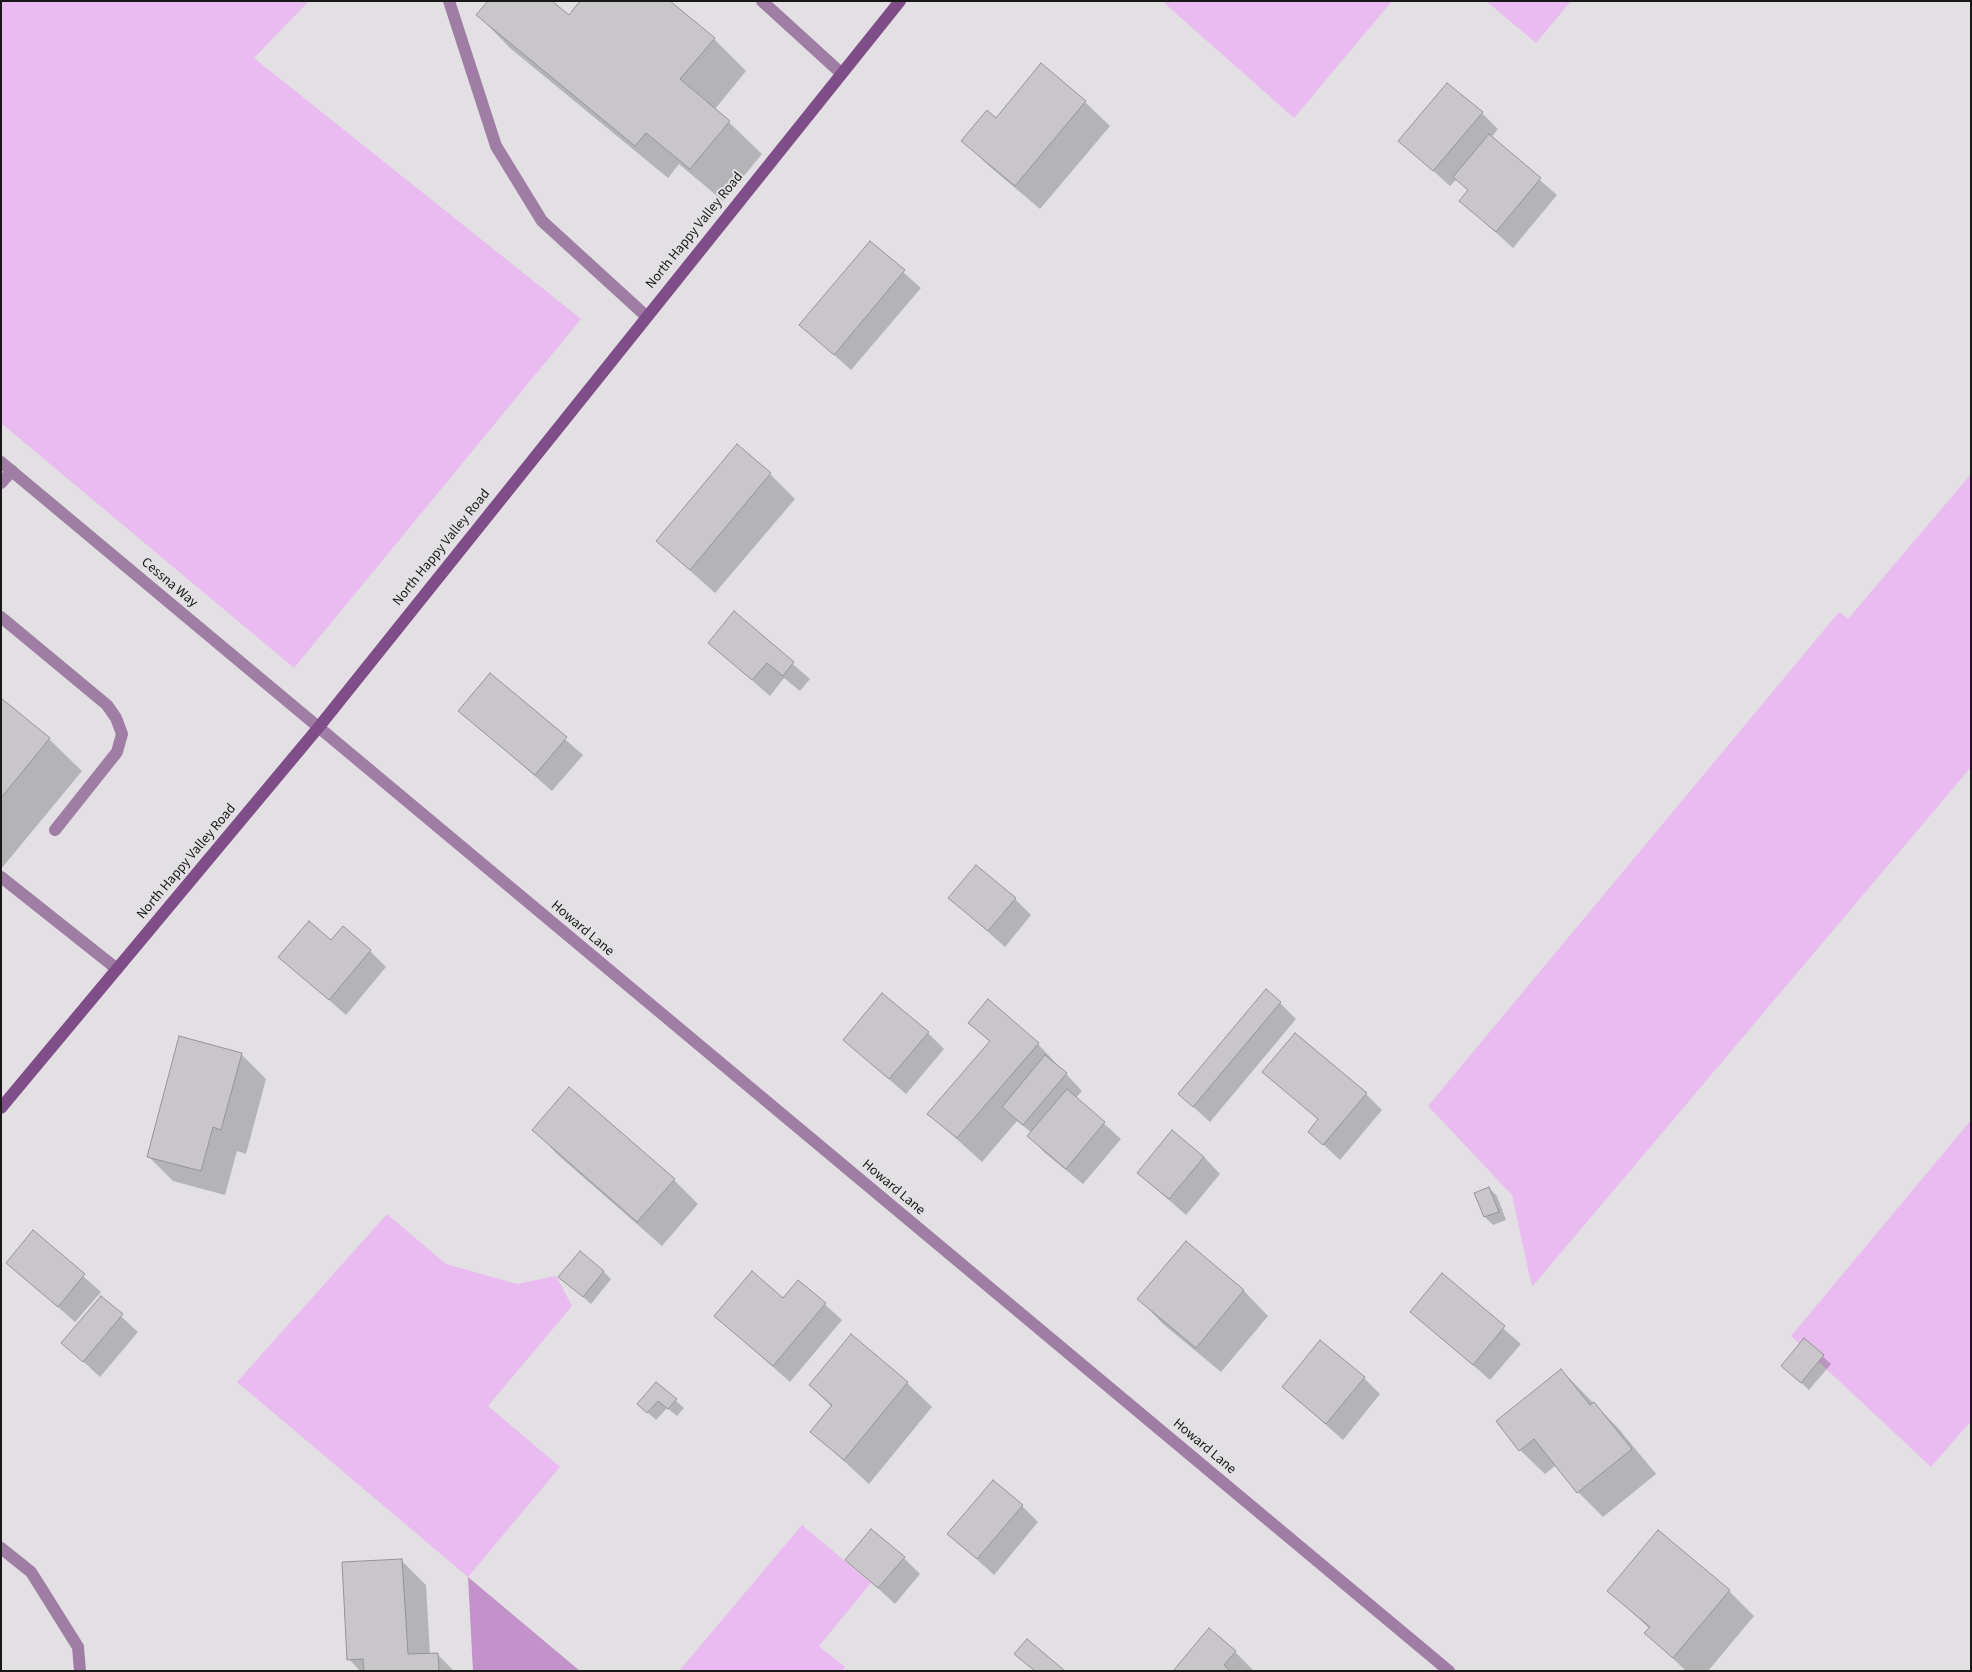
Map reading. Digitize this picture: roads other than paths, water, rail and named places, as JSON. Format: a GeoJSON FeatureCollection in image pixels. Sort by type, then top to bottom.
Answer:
{"type":"FeatureCollection","features":[{"type":"Feature","properties":{"kind":"main road","name":"North Happy Valley Road"},"geometry":{"type":"LineString","coordinates":[[1,1108],[318,728],[900,1]]}},
{"type":"Feature","properties":{"kind":"street"},"geometry":{"type":"LineString","coordinates":[[449,1],[496,146],[542,221],[646,316]]}},
{"type":"Feature","properties":{"kind":"street"},"geometry":{"type":"LineString","coordinates":[[762,1],[841,73]]}},
{"type":"Feature","properties":{"kind":"street","name":"Cessna Way"},"geometry":{"type":"LineString","coordinates":[[1,462],[318,728]]}},
{"type":"Feature","properties":{"kind":"street"},"geometry":{"type":"LineString","coordinates":[[1,484],[12,471]]}},
{"type":"Feature","properties":{"kind":"street"},"geometry":{"type":"LineString","coordinates":[[1,617],[107,705],[116,718],[122,734],[116,752],[55,830]]}},
{"type":"Feature","properties":{"kind":"street","name":"Howard Lane"},"geometry":{"type":"LineString","coordinates":[[318,728],[1449,1671]]}},
{"type":"Feature","properties":{"kind":"street"},"geometry":{"type":"LineString","coordinates":[[1,877],[117,969]]}},
{"type":"Feature","properties":{"kind":"street"},"geometry":{"type":"LineString","coordinates":[[1,1548],[31,1572],[78,1647],[80,1671]]}}]}
